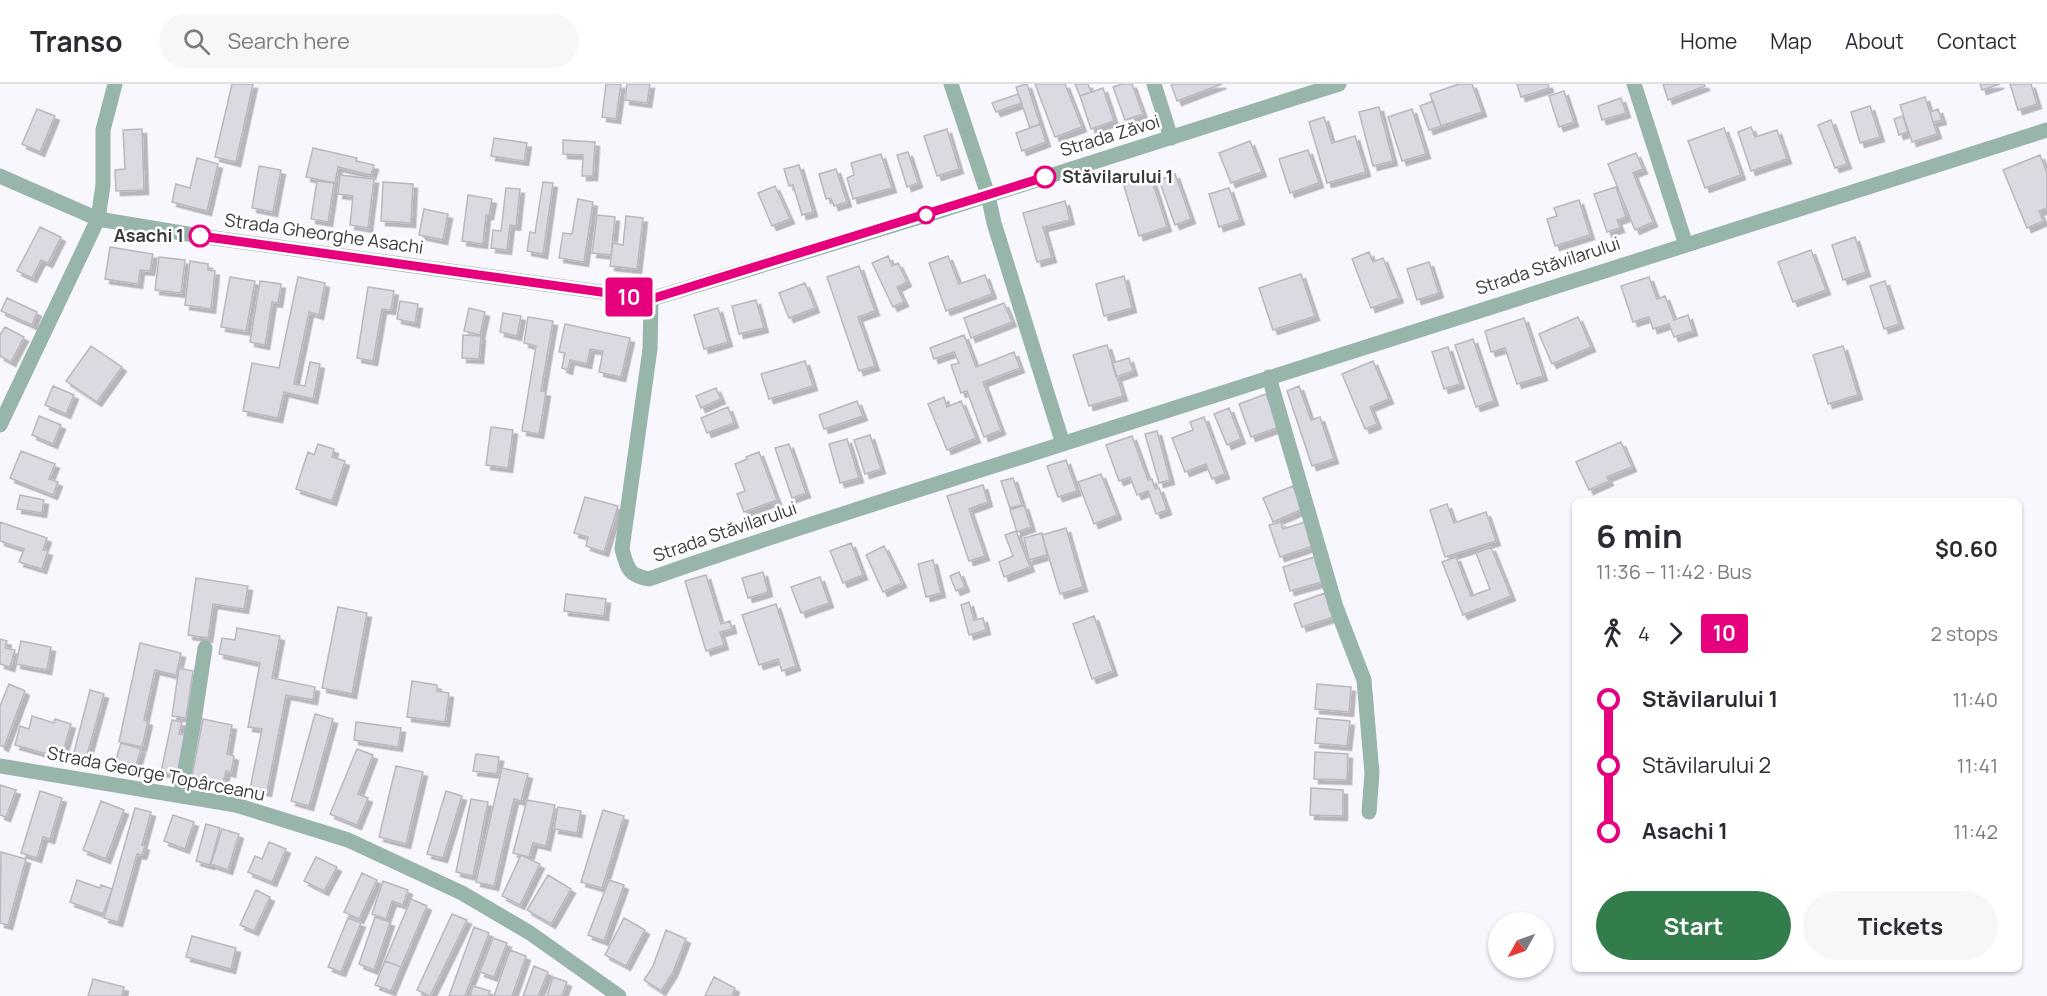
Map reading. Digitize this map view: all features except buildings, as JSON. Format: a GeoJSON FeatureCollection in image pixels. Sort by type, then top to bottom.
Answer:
{"type":"FeatureCollection","features":[{"type":"Feature","properties":{"kind":"street"},"geometry":{"type":"LineString","coordinates":[[0,425],[98,219],[103,185],[103,130],[115,84]]}},
{"type":"Feature","properties":{"kind":"street"},"geometry":{"type":"LineString","coordinates":[[951,84],[988,195],[994,223],[1063,444]]}},
{"type":"Feature","properties":{"kind":"street"},"geometry":{"type":"LineString","coordinates":[[1154,84],[1171,138]]}},
{"type":"Feature","properties":{"kind":"street","name":"Strada Zăvoi"},"geometry":{"type":"LineString","coordinates":[[651,299],[1339,84]]}},
{"type":"Feature","properties":{"kind":"street"},"geometry":{"type":"LineString","coordinates":[[1634,84],[1685,242]]}},
{"type":"Feature","properties":{"kind":"street","name":"Strada Stăvilarului"},"geometry":{"type":"LineString","coordinates":[[651,299],[650,349],[622,549],[627,567],[636,577],[648,579],[759,540],[1685,242],[2047,129]]}},
{"type":"Feature","properties":{"kind":"street","name":"Strada Gheorghe Asachi"},"geometry":{"type":"LineString","coordinates":[[0,176],[98,219],[200,236],[651,299]]}},
{"type":"Feature","properties":{"kind":"street"},"geometry":{"type":"LineString","coordinates":[[1269,377],[1336,608],[1364,680],[1372,773],[1369,812]]}},
{"type":"Feature","properties":{"kind":"street"},"geometry":{"type":"LineString","coordinates":[[180,796],[205,648]]}},
{"type":"Feature","properties":{"kind":"street","name":"Strada George Topârceanu"},"geometry":{"type":"LineString","coordinates":[[0,766],[236,805],[348,840],[462,893],[530,933],[619,996]]}},
{"type":"Feature","properties":{"kind":"bus line","name":"10"},"geometry":{"type":"LineString","coordinates":[[200,236],[651,299],[1045,177]]}},
{"type":"Feature","properties":{"kind":"place","name":"Stăvilarului 1"},"geometry":{"type":"Point","coordinates":[1045,177]}},
{"type":"Feature","properties":{"kind":"place","name":"Asachi 1"},"geometry":{"type":"Point","coordinates":[200,236]}}]}
